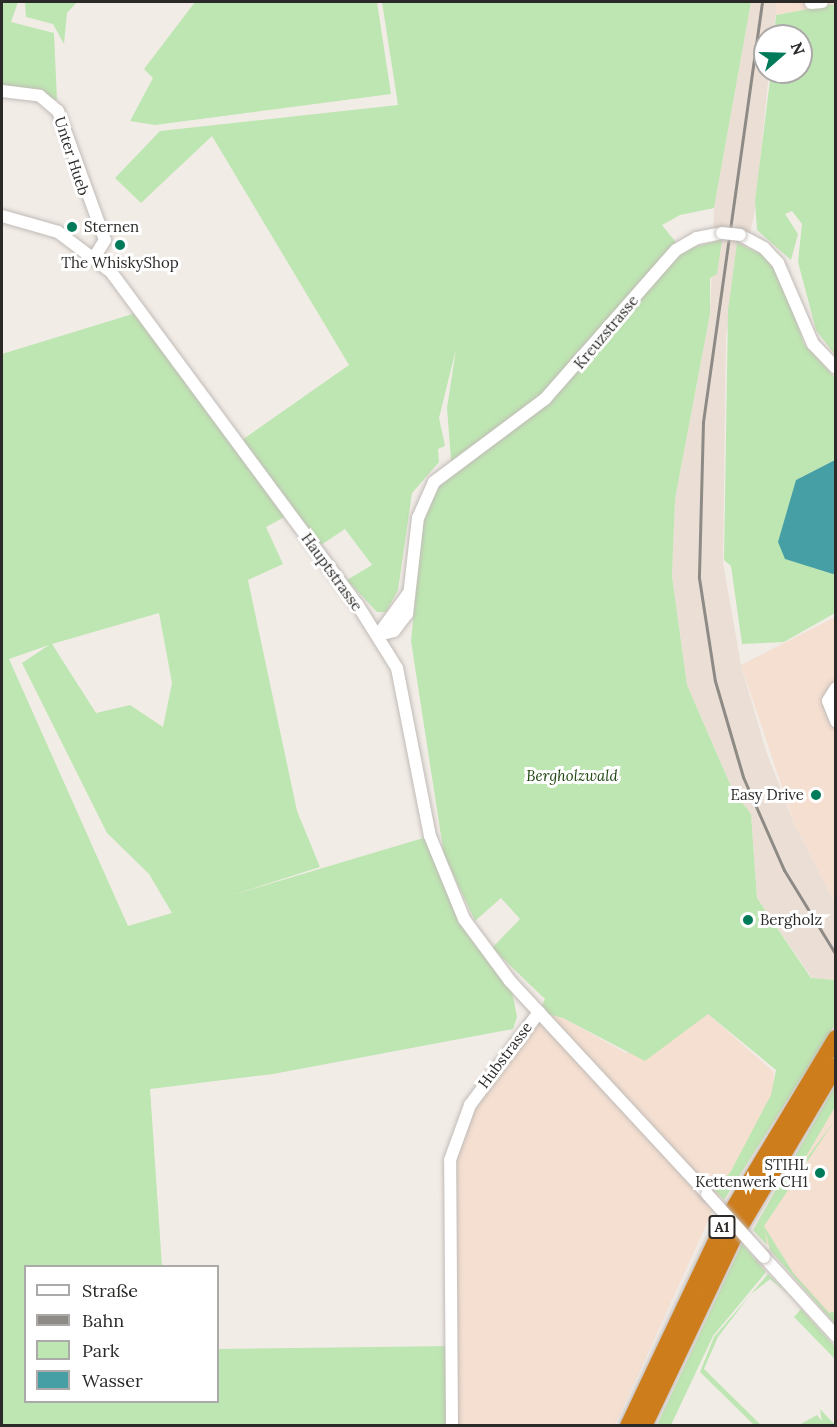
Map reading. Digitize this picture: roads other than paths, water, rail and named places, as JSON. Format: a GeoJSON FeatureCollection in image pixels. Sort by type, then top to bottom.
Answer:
{"type":"FeatureCollection","features":[{"type":"Feature","properties":{"kind":"highway","name":"A1"},"geometry":{"type":"LineString","coordinates":[[628,1425],[723,1226],[836,1038]]}},
{"type":"Feature","properties":{"kind":"highway","name":"A1"},"geometry":{"type":"LineString","coordinates":[[644,1425],[734,1237],[836,1066]]}},
{"type":"Feature","properties":{"kind":"street","name":"Unter Hueb"},"geometry":{"type":"LineString","coordinates":[[2,91],[40,96],[58,111],[105,240],[95,256]]}},
{"type":"Feature","properties":{"kind":"street","name":"Hauptstrasse"},"geometry":{"type":"LineString","coordinates":[[2,216],[58,232],[95,256],[124,286],[378,634],[403,687],[430,836],[446,883],[477,939],[539,1012]]}},
{"type":"Feature","properties":{"kind":"street","name":"Kreuzstrasse"},"geometry":{"type":"LineString","coordinates":[[378,634],[409,593],[418,518],[434,482],[545,399],[676,250],[697,238],[722,233],[740,236],[764,248],[778,263],[813,344],[836,368]]}},
{"type":"Feature","properties":{"kind":"street"},"geometry":{"type":"LineString","coordinates":[[836,688],[828,701],[836,721]]}},
{"type":"Feature","properties":{"kind":"street","name":"Hubstrasse"},"geometry":{"type":"LineString","coordinates":[[452,1425],[450,1160],[470,1105],[539,1012],[836,1336]]}},
{"type":"Feature","properties":{"kind":"water"},"geometry":{"type":"Polygon","coordinates":[[[835,460],[836,573],[833,574],[785,559],[778,542],[796,480],[835,460]]]}},
{"type":"Feature","properties":{"kind":"railway"},"geometry":{"type":"LineString","coordinates":[[762,2],[703,422],[699,578],[715,681],[743,777],[784,870],[836,955]]}},
{"type":"Feature","properties":{"kind":"place","name":"Sternen"},"geometry":{"type":"Point","coordinates":[72,227]}},
{"type":"Feature","properties":{"kind":"place","name":"The WhiskyShop"},"geometry":{"type":"Point","coordinates":[120,245]}},
{"type":"Feature","properties":{"kind":"place","name":"Easy Drive"},"geometry":{"type":"Point","coordinates":[816,795]}},
{"type":"Feature","properties":{"kind":"place","name":"Bergholz"},"geometry":{"type":"Point","coordinates":[748,920]}},
{"type":"Feature","properties":{"kind":"place","name":"STIHL Kettenwerk CH1"},"geometry":{"type":"Point","coordinates":[820,1173]}},
{"type":"Feature","properties":{"kind":"park label","name":"Bergholzwald"},"geometry":{"type":"Point","coordinates":[572,776]}}]}
